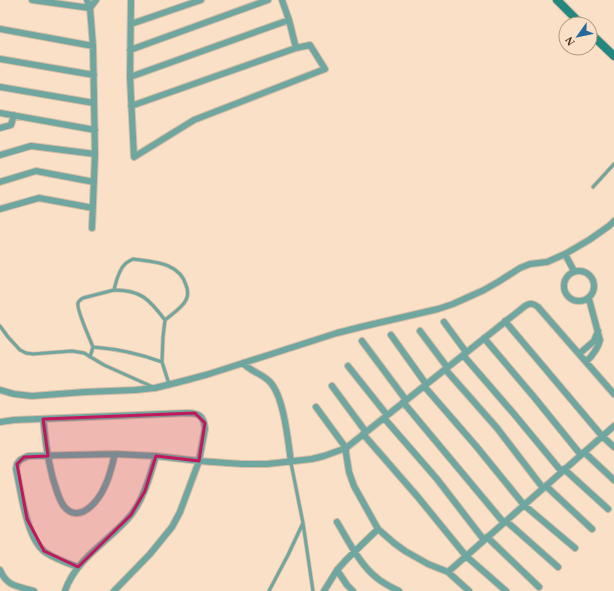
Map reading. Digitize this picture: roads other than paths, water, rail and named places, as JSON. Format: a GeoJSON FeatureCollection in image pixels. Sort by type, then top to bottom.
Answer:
{"type":"FeatureCollection","features":[{"type":"Feature","properties":{"kind":"main road"},"geometry":{"type":"LineString","coordinates":[[557,0],[573,16]]}},
{"type":"Feature","properties":{"kind":"main road"},"geometry":{"type":"LineString","coordinates":[[598,41],[614,56]]}},
{"type":"Feature","properties":{"kind":"street"},"geometry":{"type":"LineString","coordinates":[[32,0],[90,8]]}},
{"type":"Feature","properties":{"kind":"street"},"geometry":{"type":"LineString","coordinates":[[87,0],[90,8],[94,75],[95,154],[92,228]]}},
{"type":"Feature","properties":{"kind":"street"},"geometry":{"type":"LineString","coordinates":[[90,8],[96,0]]}},
{"type":"Feature","properties":{"kind":"street"},"geometry":{"type":"LineString","coordinates":[[131,0],[130,77],[131,106],[134,157],[194,120],[325,69],[310,45],[296,48],[131,106]]}},
{"type":"Feature","properties":{"kind":"street"},"geometry":{"type":"LineString","coordinates":[[131,24],[201,0]]}},
{"type":"Feature","properties":{"kind":"street"},"geometry":{"type":"LineString","coordinates":[[130,50],[268,0]]}},
{"type":"Feature","properties":{"kind":"street"},"geometry":{"type":"LineString","coordinates":[[282,0],[296,48]]}},
{"type":"Feature","properties":{"kind":"street"},"geometry":{"type":"LineString","coordinates":[[130,77],[289,20]]}},
{"type":"Feature","properties":{"kind":"street"},"geometry":{"type":"LineString","coordinates":[[0,29],[93,46]]}},
{"type":"Feature","properties":{"kind":"street"},"geometry":{"type":"LineString","coordinates":[[0,60],[94,75]]}},
{"type":"Feature","properties":{"kind":"street"},"geometry":{"type":"LineString","coordinates":[[0,87],[94,103]]}},
{"type":"Feature","properties":{"kind":"street"},"geometry":{"type":"LineString","coordinates":[[0,113],[95,130]]}},
{"type":"Feature","properties":{"kind":"street"},"geometry":{"type":"LineString","coordinates":[[0,128],[11,125],[14,115]]}},
{"type":"Feature","properties":{"kind":"street"},"geometry":{"type":"LineString","coordinates":[[0,155],[31,146],[95,154]]}},
{"type":"Feature","properties":{"kind":"street"},"geometry":{"type":"LineString","coordinates":[[0,182],[36,171],[94,182]]}},
{"type":"Feature","properties":{"kind":"street"},"geometry":{"type":"LineString","coordinates":[[0,209],[39,198],[93,208]]}},
{"type":"Feature","properties":{"kind":"street"},"geometry":{"type":"LineString","coordinates":[[0,390],[14,394],[32,396],[135,390],[155,388],[209,374],[337,333],[448,306],[484,290],[520,268],[530,264],[547,262],[556,259],[588,240],[614,221]]}},
{"type":"Feature","properties":{"kind":"street"},"geometry":{"type":"LineString","coordinates":[[565,254],[574,271]]}},
{"type":"Feature","properties":{"kind":"street"},"geometry":{"type":"LineString","coordinates":[[580,270],[590,274],[595,287],[589,298],[580,302],[574,301],[570,298],[566,294],[564,288],[564,282],[567,276],[574,271],[580,270]]}},
{"type":"Feature","properties":{"kind":"street"},"geometry":{"type":"LineString","coordinates":[[586,362],[593,355],[600,340],[589,298]]}},
{"type":"Feature","properties":{"kind":"street"},"geometry":{"type":"LineString","coordinates":[[78,567],[53,557],[44,551],[37,543],[31,532],[16,469],[20,460],[28,456],[115,454],[156,456],[242,464],[267,464],[291,462],[324,456],[346,448],[524,306],[529,304],[534,304],[538,307],[614,394]]}},
{"type":"Feature","properties":{"kind":"street"},"geometry":{"type":"LineString","coordinates":[[444,322],[464,354],[563,471],[608,509]]}},
{"type":"Feature","properties":{"kind":"street"},"geometry":{"type":"LineString","coordinates":[[505,322],[602,436],[614,447]]}},
{"type":"Feature","properties":{"kind":"street"},"geometry":{"type":"LineString","coordinates":[[420,331],[446,368],[497,428],[544,487],[592,529]]}},
{"type":"Feature","properties":{"kind":"street"},"geometry":{"type":"LineString","coordinates":[[579,354],[594,341],[598,331]]}},
{"type":"Feature","properties":{"kind":"street"},"geometry":{"type":"LineString","coordinates":[[391,335],[425,385],[524,505],[575,548]]}},
{"type":"Feature","properties":{"kind":"street"},"geometry":{"type":"LineString","coordinates":[[484,338],[583,453],[614,480]]}},
{"type":"Feature","properties":{"kind":"street"},"geometry":{"type":"LineString","coordinates":[[362,341],[405,401],[505,522],[558,567]]}},
{"type":"Feature","properties":{"kind":"street"},"geometry":{"type":"LineString","coordinates":[[243,363],[248,368],[264,376],[276,392],[282,410],[291,462]]}},
{"type":"Feature","properties":{"kind":"street"},"geometry":{"type":"LineString","coordinates":[[348,366],[385,417],[486,539],[539,587]]}},
{"type":"Feature","properties":{"kind":"street"},"geometry":{"type":"LineString","coordinates":[[332,386],[365,433],[466,556],[506,591]]}},
{"type":"Feature","properties":{"kind":"street"},"geometry":{"type":"LineString","coordinates":[[316,407],[346,448],[349,472],[354,486],[378,529],[405,551],[428,564],[448,572],[469,591]]}},
{"type":"Feature","properties":{"kind":"street"},"geometry":{"type":"LineString","coordinates":[[0,422],[14,420],[199,414],[205,423],[200,461],[180,512],[172,527],[150,554],[114,591]]}},
{"type":"Feature","properties":{"kind":"street"},"geometry":{"type":"LineString","coordinates":[[43,419],[48,456],[58,495],[63,505],[75,514],[82,513],[90,508],[98,499],[105,487],[115,454]]}},
{"type":"Feature","properties":{"kind":"street"},"geometry":{"type":"LineString","coordinates":[[448,572],[614,426]]}},
{"type":"Feature","properties":{"kind":"street"},"geometry":{"type":"LineString","coordinates":[[65,591],[78,567],[131,515],[138,504],[151,476],[156,456]]}},
{"type":"Feature","properties":{"kind":"street"},"geometry":{"type":"LineString","coordinates":[[337,522],[361,561],[386,585],[399,591]]}},
{"type":"Feature","properties":{"kind":"street"},"geometry":{"type":"LineString","coordinates":[[324,591],[337,570],[378,529]]}},
{"type":"Feature","properties":{"kind":"street"},"geometry":{"type":"LineString","coordinates":[[0,570],[8,583],[34,591]]}},
{"type":"Feature","properties":{"kind":"street"},"geometry":{"type":"LineString","coordinates":[[337,570],[353,591]]}},
{"type":"Feature","properties":{"kind":"lane"},"geometry":{"type":"LineString","coordinates":[[593,187],[614,164]]}},
{"type":"Feature","properties":{"kind":"lane"},"geometry":{"type":"LineString","coordinates":[[114,290],[121,270],[125,264],[134,259],[164,264],[177,270],[184,279],[188,296],[185,302],[166,320],[163,336],[162,362],[169,384]]}},
{"type":"Feature","properties":{"kind":"lane"},"geometry":{"type":"LineString","coordinates":[[90,357],[93,347],[79,312],[78,304],[83,298],[114,290],[125,290],[138,294],[153,304],[166,320]]}},
{"type":"Feature","properties":{"kind":"lane"},"geometry":{"type":"LineString","coordinates":[[0,326],[20,350],[26,353],[33,354],[72,351],[84,353],[104,365],[155,388]]}},
{"type":"Feature","properties":{"kind":"lane"},"geometry":{"type":"LineString","coordinates":[[93,347],[111,348],[144,355],[162,362]]}},
{"type":"Feature","properties":{"kind":"lane"},"geometry":{"type":"LineString","coordinates":[[291,462],[303,523],[313,591]]}},
{"type":"Feature","properties":{"kind":"lane"},"geometry":{"type":"LineString","coordinates":[[269,591],[303,523]]}}]}
